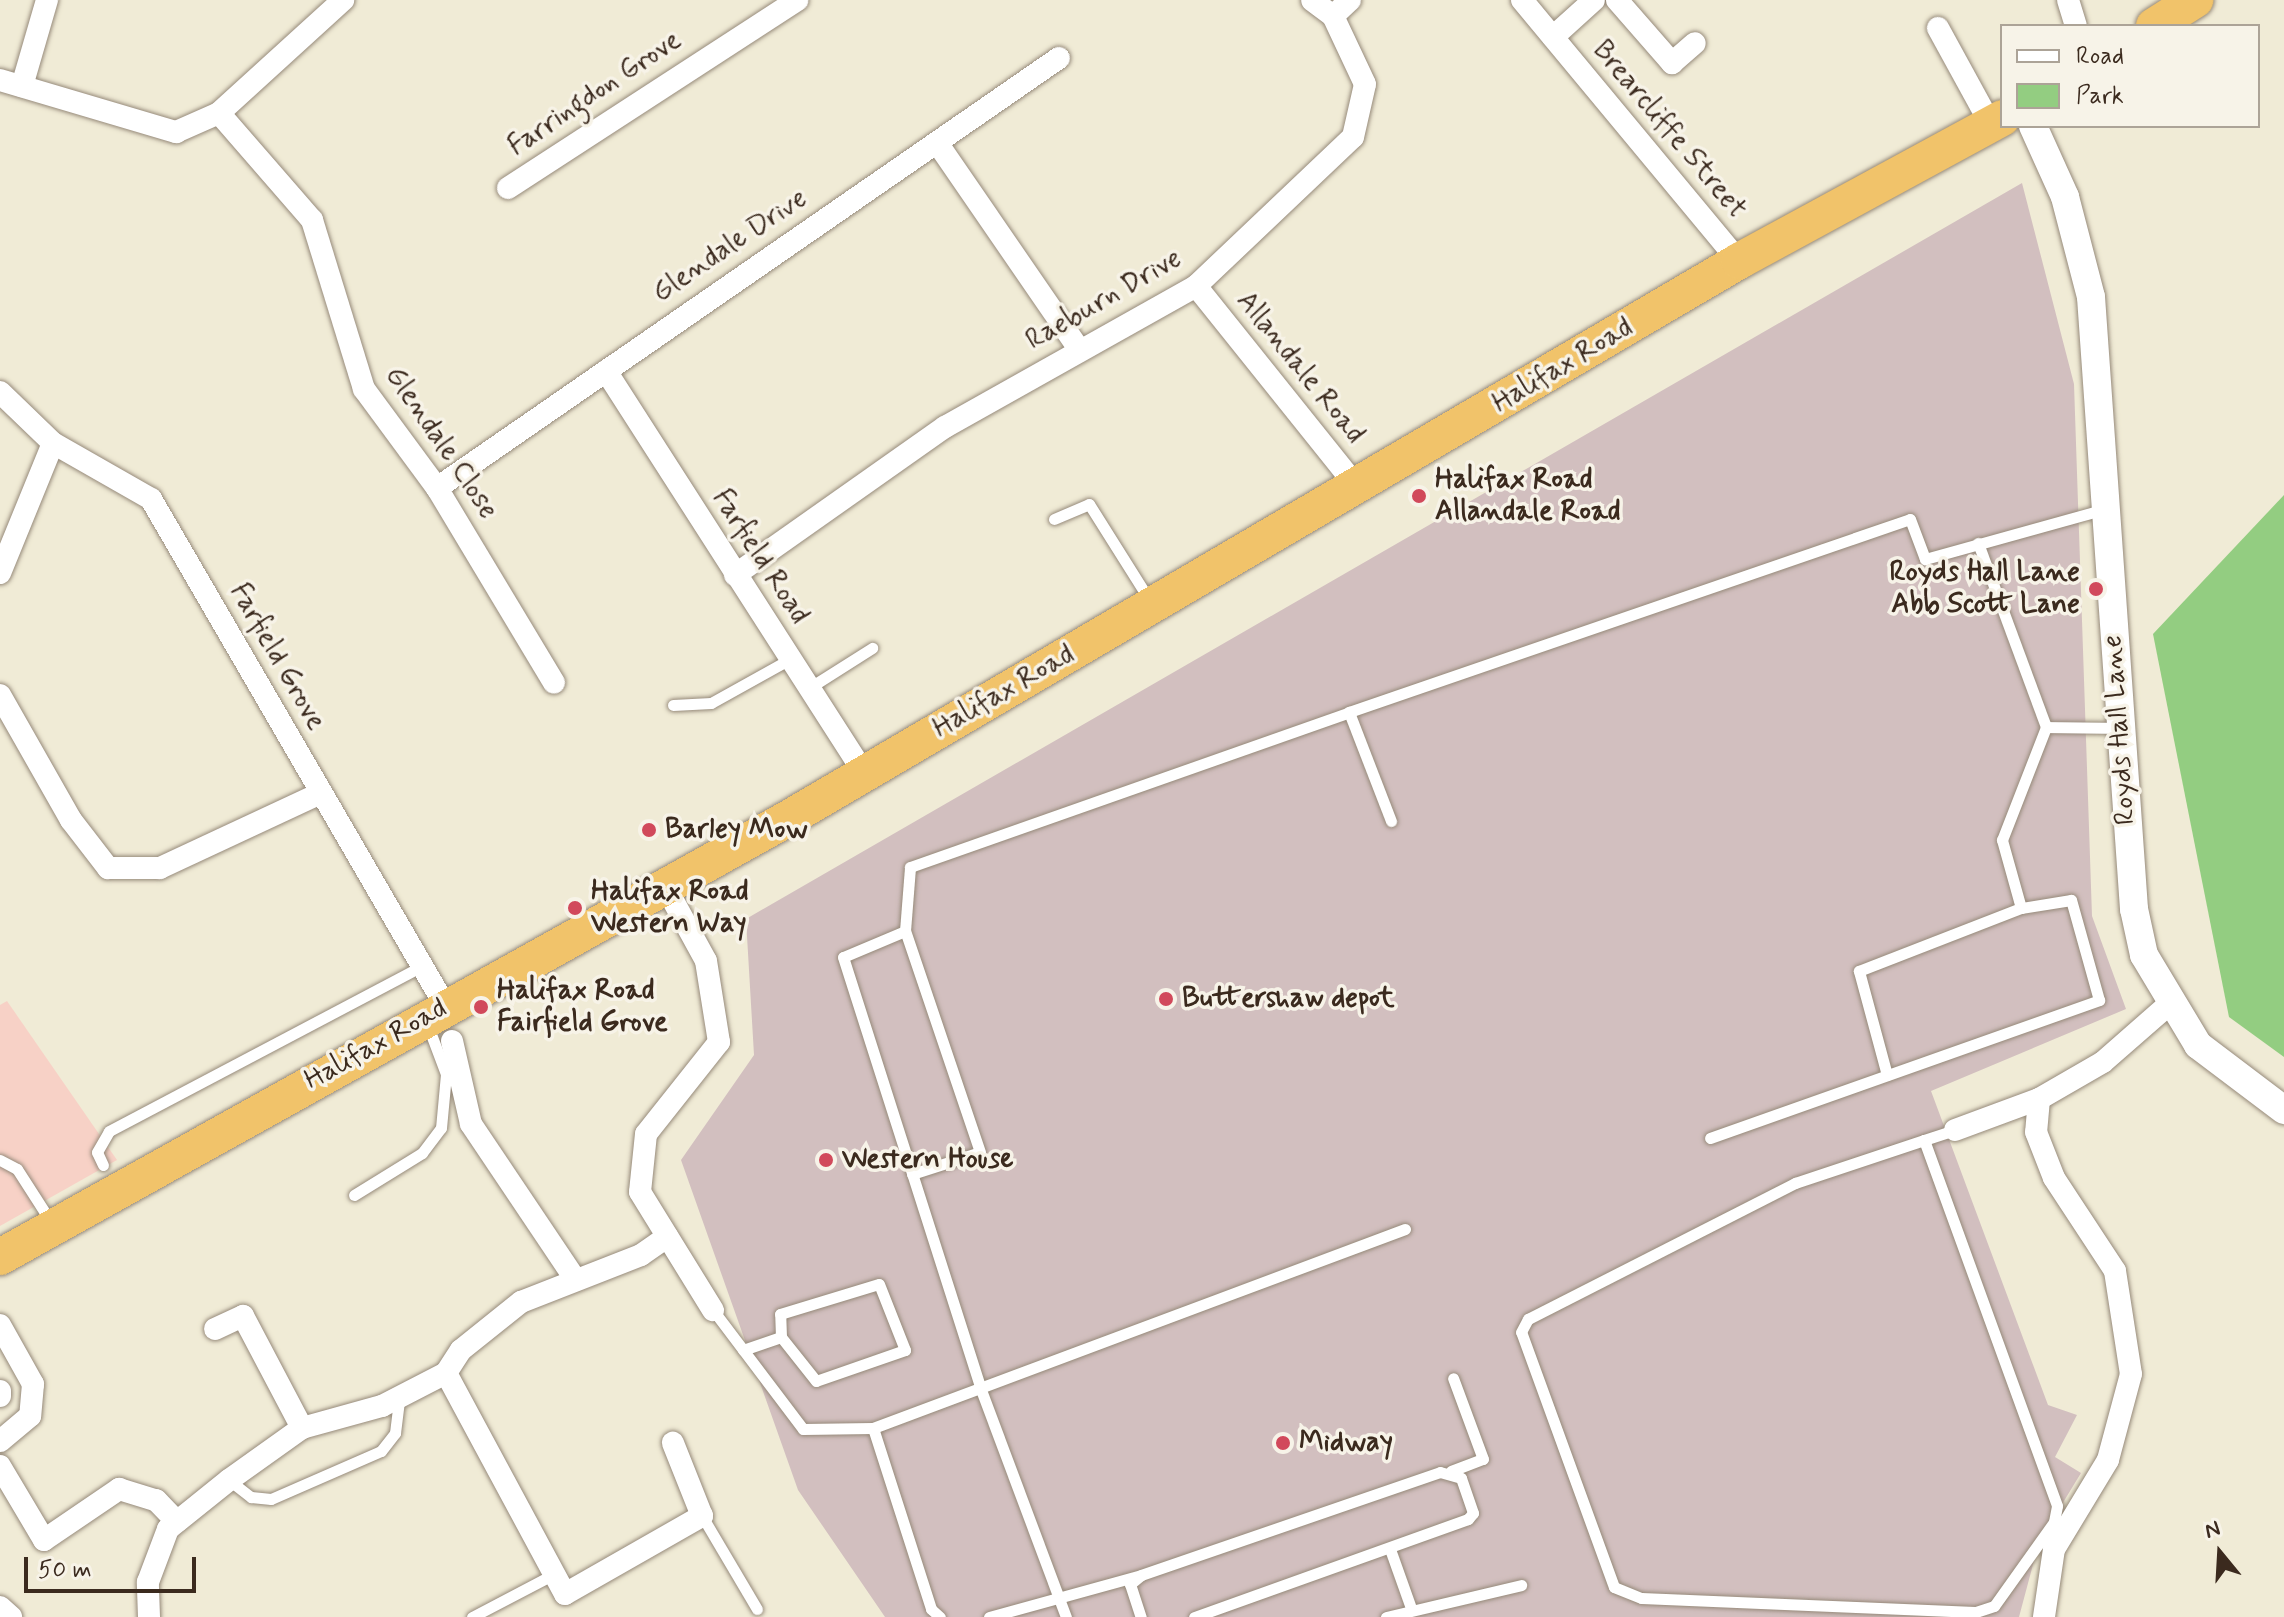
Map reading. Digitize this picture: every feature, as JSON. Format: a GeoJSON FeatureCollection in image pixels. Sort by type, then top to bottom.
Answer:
{"type":"FeatureCollection","features":[{"type":"Feature","properties":{"kind":"highway"},"geometry":{"type":"LineString","coordinates":[[2157,24],[2195,0]]}},
{"type":"Feature","properties":{"kind":"highway","name":"Halifax Road"},"geometry":{"type":"LineString","coordinates":[[0,1257],[441,1022],[665,886],[865,774],[1358,488],[1739,261],[1997,122]]}},
{"type":"Feature","properties":{"kind":"street"},"geometry":{"type":"LineString","coordinates":[[47,0],[11,83],[176,132],[219,113],[343,0]]}},
{"type":"Feature","properties":{"kind":"street","name":"Farringdon Grove"},"geometry":{"type":"LineString","coordinates":[[508,188],[610,115],[797,0]]}},
{"type":"Feature","properties":{"kind":"street","name":"Raeburn Drive"},"geometry":{"type":"LineString","coordinates":[[735,575],[945,427],[1078,348],[1196,286],[1353,137],[1365,84],[1333,16],[1312,0]]}},
{"type":"Feature","properties":{"kind":"street"},"geometry":{"type":"LineString","coordinates":[[1333,16],[1350,0]]}},
{"type":"Feature","properties":{"kind":"street","name":"Brearcliffe Street"},"geometry":{"type":"LineString","coordinates":[[1522,0],[1739,261]]}},
{"type":"Feature","properties":{"kind":"street"},"geometry":{"type":"LineString","coordinates":[[1553,37],[1594,0]]}},
{"type":"Feature","properties":{"kind":"street"},"geometry":{"type":"LineString","coordinates":[[1617,0],[1672,63],[1695,43]]}},
{"type":"Feature","properties":{"kind":"street"},"geometry":{"type":"LineString","coordinates":[[2068,0],[2075,24]]}},
{"type":"Feature","properties":{"kind":"street"},"geometry":{"type":"LineString","coordinates":[[1938,28],[1997,122]]}},
{"type":"Feature","properties":{"kind":"street","name":"Glendale Drive"},"geometry":{"type":"LineString","coordinates":[[437,488],[1059,58]]}},
{"type":"Feature","properties":{"kind":"street","name":"Glendale Close"},"geometry":{"type":"LineString","coordinates":[[219,113],[312,220],[364,389],[437,488],[554,683]]}},
{"type":"Feature","properties":{"kind":"street","name":"Royds Hall Lane"},"geometry":{"type":"LineString","coordinates":[[2034,128],[2065,197],[2091,297],[2134,909],[2144,955],[2168,1005],[2232,1073],[2284,1110]]}},
{"type":"Feature","properties":{"kind":"street"},"geometry":{"type":"LineString","coordinates":[[938,144],[1078,348]]}},
{"type":"Feature","properties":{"kind":"street","name":"Allandale Road"},"geometry":{"type":"LineString","coordinates":[[1196,286],[1358,488]]}},
{"type":"Feature","properties":{"kind":"street","name":"Farfield Road"},"geometry":{"type":"LineString","coordinates":[[606,371],[865,774]]}},
{"type":"Feature","properties":{"kind":"street","name":"Farfield Grove"},"geometry":{"type":"LineString","coordinates":[[0,392],[53,443],[151,499],[422,966],[471,1124],[573,1276]]}},
{"type":"Feature","properties":{"kind":"street"},"geometry":{"type":"LineString","coordinates":[[0,573],[53,443]]}},
{"type":"Feature","properties":{"kind":"street"},"geometry":{"type":"LineString","coordinates":[[0,695],[71,820],[108,868],[160,868],[321,793]]}},
{"type":"Feature","properties":{"kind":"street"},"geometry":{"type":"LineString","coordinates":[[665,886],[706,961],[719,1042],[646,1134],[640,1192],[713,1310]]}},
{"type":"Feature","properties":{"kind":"street"},"geometry":{"type":"LineString","coordinates":[[1955,1130],[2039,1099],[2103,1062],[2168,1005]]}},
{"type":"Feature","properties":{"kind":"street"},"geometry":{"type":"LineString","coordinates":[[2039,1099],[2036,1132],[2054,1178],[2115,1271],[2131,1374],[2108,1460],[2054,1549],[2044,1617]]}},
{"type":"Feature","properties":{"kind":"street"},"geometry":{"type":"LineString","coordinates":[[149,1617],[148,1582],[177,1522],[229,1480],[302,1428],[399,1397],[446,1373],[461,1350],[521,1302],[573,1276],[641,1255],[667,1237]]}},
{"type":"Feature","properties":{"kind":"street"},"geometry":{"type":"LineString","coordinates":[[215,1329],[243,1316],[302,1428]]}},
{"type":"Feature","properties":{"kind":"street"},"geometry":{"type":"LineString","coordinates":[[0,1325],[33,1384],[30,1416],[0,1441]]}},
{"type":"Feature","properties":{"kind":"street"},"geometry":{"type":"LineString","coordinates":[[446,1373],[565,1594],[702,1516],[673,1443]]}},
{"type":"Feature","properties":{"kind":"street"},"geometry":{"type":"LineString","coordinates":[[0,1466],[44,1540],[119,1489],[156,1500],[177,1522]]}},
{"type":"Feature","properties":{"kind":"street"},"geometry":{"type":"LineString","coordinates":[[0,1607],[11,1617]]}},
{"type":"Feature","properties":{"kind":"lane"},"geometry":{"type":"LineString","coordinates":[[1054,519],[1089,504],[1152,605]]}},
{"type":"Feature","properties":{"kind":"lane"},"geometry":{"type":"LineString","coordinates":[[912,1174],[980,1152],[905,931],[910,867],[1910,519],[1925,559],[2106,509]]}},
{"type":"Feature","properties":{"kind":"lane"},"geometry":{"type":"LineString","coordinates":[[1978,543],[2046,727],[2002,840],[2021,908]]}},
{"type":"Feature","properties":{"kind":"lane"},"geometry":{"type":"LineString","coordinates":[[809,688],[872,648]]}},
{"type":"Feature","properties":{"kind":"lane"},"geometry":{"type":"LineString","coordinates":[[673,705],[711,703],[790,659]]}},
{"type":"Feature","properties":{"kind":"lane"},"geometry":{"type":"LineString","coordinates":[[1349,712],[1391,821]]}},
{"type":"Feature","properties":{"kind":"lane"},"geometry":{"type":"LineString","coordinates":[[2046,727],[2120,728]]}},
{"type":"Feature","properties":{"kind":"lane"},"geometry":{"type":"LineString","coordinates":[[1710,1138],[2099,1000],[2071,900],[2021,908],[1859,971],[1887,1075]]}},
{"type":"Feature","properties":{"kind":"lane"},"geometry":{"type":"LineString","coordinates":[[905,931],[843,957],[980,1387],[1066,1617]]}},
{"type":"Feature","properties":{"kind":"lane"},"geometry":{"type":"LineString","coordinates":[[103,1165],[97,1152],[109,1131],[422,966]]}},
{"type":"Feature","properties":{"kind":"lane"},"geometry":{"type":"LineString","coordinates":[[354,1195],[422,1153],[441,1128],[446,1074],[441,1022]]}},
{"type":"Feature","properties":{"kind":"lane"},"geometry":{"type":"LineString","coordinates":[[1924,1140],[2057,1506],[2046,1534],[1994,1606],[1975,1612],[1641,1598],[1614,1587],[1521,1332],[1528,1319],[1795,1183],[1924,1140],[1955,1130]]}},
{"type":"Feature","properties":{"kind":"lane"},"geometry":{"type":"LineString","coordinates":[[0,1160],[17,1169],[54,1226]]}},
{"type":"Feature","properties":{"kind":"lane"},"geometry":{"type":"LineString","coordinates":[[713,1310],[803,1429],[873,1428],[1405,1229]]}},
{"type":"Feature","properties":{"kind":"lane"},"geometry":{"type":"LineString","coordinates":[[879,1284],[907,1342],[898,1355],[826,1383],[816,1381],[781,1337],[780,1314],[879,1284]]}},
{"type":"Feature","properties":{"kind":"lane"},"geometry":{"type":"LineString","coordinates":[[743,1350],[781,1337]]}},
{"type":"Feature","properties":{"kind":"lane"},"geometry":{"type":"LineString","coordinates":[[989,1617],[1141,1575],[1483,1459],[1453,1378]]}},
{"type":"Feature","properties":{"kind":"lane"},"geometry":{"type":"LineString","coordinates":[[229,1480],[251,1497],[271,1499],[381,1451],[395,1433],[399,1397]]}},
{"type":"Feature","properties":{"kind":"lane"},"geometry":{"type":"LineString","coordinates":[[873,1428],[931,1609],[940,1617]]}},
{"type":"Feature","properties":{"kind":"lane"},"geometry":{"type":"LineString","coordinates":[[1194,1617],[1390,1549],[1473,1513],[1451,1471]]}},
{"type":"Feature","properties":{"kind":"lane"},"geometry":{"type":"LineString","coordinates":[[702,1516],[757,1609]]}},
{"type":"Feature","properties":{"kind":"lane"},"geometry":{"type":"LineString","coordinates":[[1390,1549],[1411,1608]]}},
{"type":"Feature","properties":{"kind":"lane"},"geometry":{"type":"LineString","coordinates":[[472,1617],[554,1574]]}},
{"type":"Feature","properties":{"kind":"lane"},"geometry":{"type":"LineString","coordinates":[[1141,1575],[1130,1584],[1141,1617]]}},
{"type":"Feature","properties":{"kind":"lane"},"geometry":{"type":"LineString","coordinates":[[1386,1617],[1411,1608],[1521,1585]]}},
{"type":"Feature","properties":{"kind":"shaded area"},"geometry":{"type":"Polygon","coordinates":[[[2022,183],[2074,384],[2092,916],[2126,1009],[1931,1091],[2048,1405],[2077,1415],[2055,1457],[2081,1473],[2039,1542],[2019,1617],[885,1617],[798,1490],[681,1160],[754,1055],[746,919],[2022,183]]]}},
{"type":"Feature","properties":{"kind":"shaded area"},"geometry":{"type":"Polygon","coordinates":[[[7,1001],[117,1160],[0,1226],[0,1005],[7,1001]]]}},
{"type":"Feature","properties":{"kind":"green space"},"geometry":{"type":"Polygon","coordinates":[[[2284,495],[2284,1057],[2229,1017],[2153,634],[2284,495]]]}},
{"type":"Feature","properties":{"kind":"place","name":"Halifax Road Allandale Road"},"geometry":{"type":"Point","coordinates":[1419,496]}},
{"type":"Feature","properties":{"kind":"place","name":"Royds Hall Lane Abb Scott Lane"},"geometry":{"type":"Point","coordinates":[2096,589]}},
{"type":"Feature","properties":{"kind":"place","name":"Barley Mow"},"geometry":{"type":"Point","coordinates":[649,830]}},
{"type":"Feature","properties":{"kind":"place","name":"Halifax Road Western Way"},"geometry":{"type":"Point","coordinates":[575,908]}},
{"type":"Feature","properties":{"kind":"place","name":"Buttershaw depot"},"geometry":{"type":"Point","coordinates":[1166,999]}},
{"type":"Feature","properties":{"kind":"place","name":"Halifax Road Fairfield Grove"},"geometry":{"type":"Point","coordinates":[481,1007]}},
{"type":"Feature","properties":{"kind":"place","name":"Western House"},"geometry":{"type":"Point","coordinates":[826,1160]}},
{"type":"Feature","properties":{"kind":"place","name":"Midway"},"geometry":{"type":"Point","coordinates":[1283,1443]}}]}
